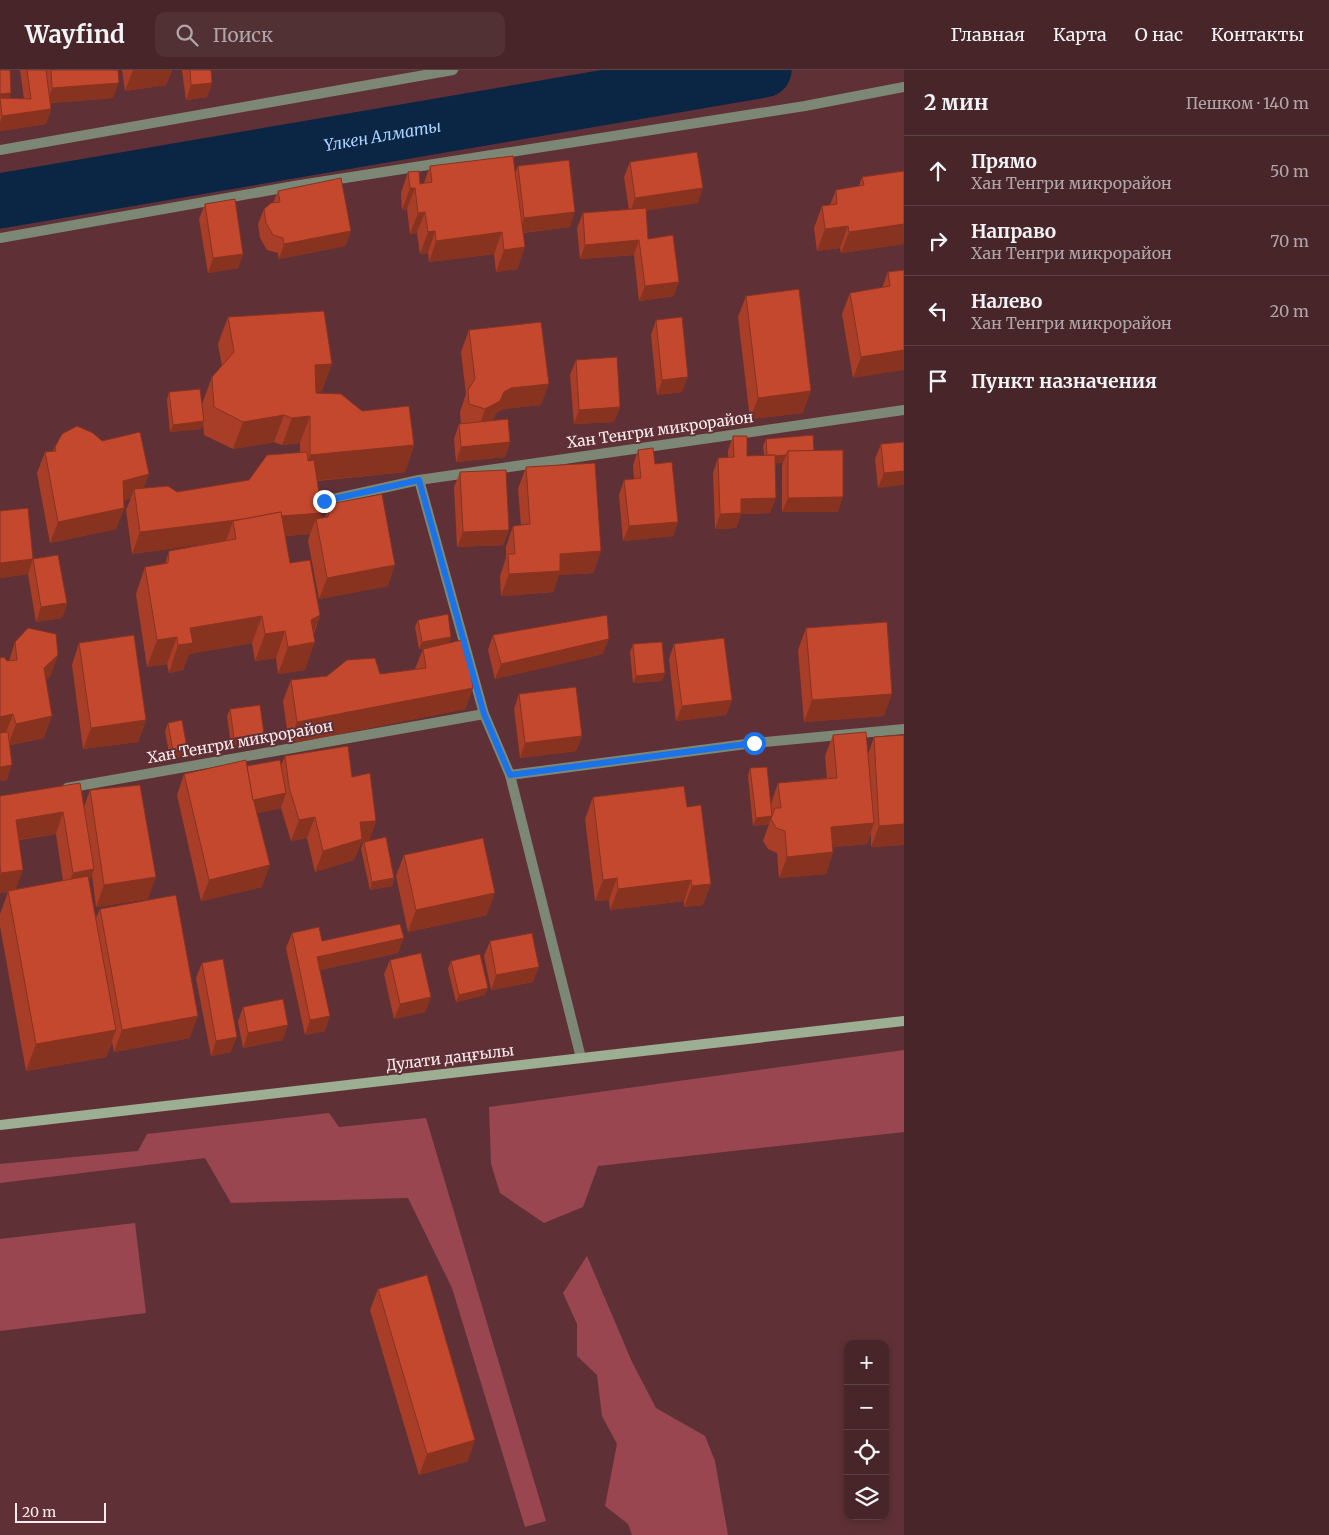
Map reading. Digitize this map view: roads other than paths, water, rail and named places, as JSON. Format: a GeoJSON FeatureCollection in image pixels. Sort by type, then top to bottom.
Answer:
{"type":"FeatureCollection","features":[{"type":"Feature","properties":{"kind":"main road","name":"Дулати даңғылы"},"geometry":{"type":"LineString","coordinates":[[0,1125],[904,1021]]}},
{"type":"Feature","properties":{"kind":"street"},"geometry":{"type":"LineString","coordinates":[[0,150],[452,70]]}},
{"type":"Feature","properties":{"kind":"street"},"geometry":{"type":"LineString","coordinates":[[0,238],[294,186],[804,106],[904,87]]}},
{"type":"Feature","properties":{"kind":"street","name":"Хан Тенгри микрорайон"},"geometry":{"type":"LineString","coordinates":[[324,501],[419,480],[904,410]]}},
{"type":"Feature","properties":{"kind":"street"},"geometry":{"type":"LineString","coordinates":[[419,480],[484,714],[510,775],[581,1058]]}},
{"type":"Feature","properties":{"kind":"street","name":"Хан Тенгри микрорайон"},"geometry":{"type":"LineString","coordinates":[[58,790],[484,714]]}},
{"type":"Feature","properties":{"kind":"street"},"geometry":{"type":"LineString","coordinates":[[510,775],[754,743],[904,729]]}},
{"type":"Feature","properties":{"kind":"waterway","name":"Үлкен Алматы"},"geometry":{"type":"LineString","coordinates":[[0,201],[764,70]]}}]}
